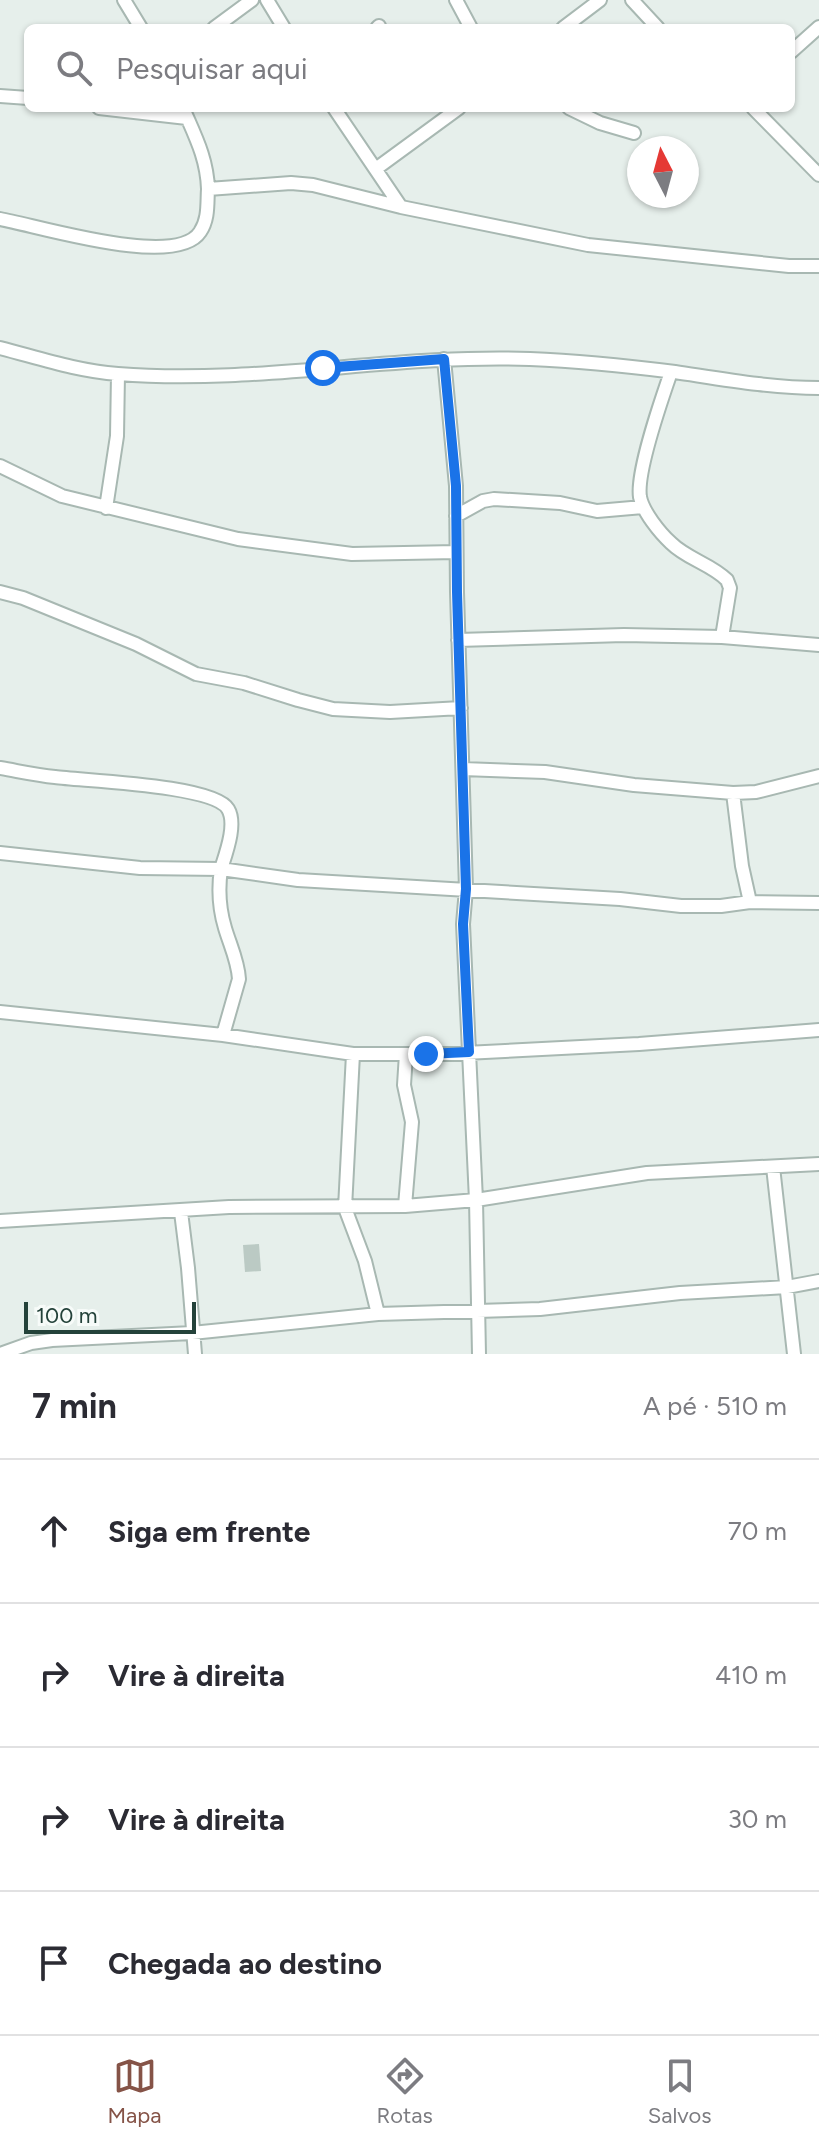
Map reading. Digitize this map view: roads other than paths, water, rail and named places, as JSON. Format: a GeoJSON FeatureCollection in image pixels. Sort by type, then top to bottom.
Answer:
{"type":"FeatureCollection","features":[{"type":"Feature","properties":{"kind":"street"},"geometry":{"type":"LineString","coordinates":[[124,0],[139,24]]}},
{"type":"Feature","properties":{"kind":"street"},"geometry":{"type":"LineString","coordinates":[[219,24],[252,0]]}},
{"type":"Feature","properties":{"kind":"street"},"geometry":{"type":"LineString","coordinates":[[267,0],[282,24]]}},
{"type":"Feature","properties":{"kind":"street"},"geometry":{"type":"LineString","coordinates":[[456,0],[469,24]]}},
{"type":"Feature","properties":{"kind":"street"},"geometry":{"type":"LineString","coordinates":[[568,24],[600,0]]}},
{"type":"Feature","properties":{"kind":"street"},"geometry":{"type":"LineString","coordinates":[[632,0],[654,24]]}},
{"type":"Feature","properties":{"kind":"street"},"geometry":{"type":"LineString","coordinates":[[795,48],[819,27]]}},
{"type":"Feature","properties":{"kind":"street"},"geometry":{"type":"LineString","coordinates":[[0,96],[24,98]]}},
{"type":"Feature","properties":{"kind":"street"},"geometry":{"type":"LineString","coordinates":[[336,112],[401,207]]}},
{"type":"Feature","properties":{"kind":"street"},"geometry":{"type":"LineString","coordinates":[[377,168],[454,112]]}},
{"type":"Feature","properties":{"kind":"street"},"geometry":{"type":"LineString","coordinates":[[577,112],[600,123],[634,133]]}},
{"type":"Feature","properties":{"kind":"street"},"geometry":{"type":"LineString","coordinates":[[757,112],[819,175]]}},
{"type":"Feature","properties":{"kind":"street"},"geometry":{"type":"LineString","coordinates":[[0,219],[121,246],[152,249],[182,243],[199,234],[207,216],[207,168],[185,113]]}},
{"type":"Feature","properties":{"kind":"street"},"geometry":{"type":"LineString","coordinates":[[208,189],[291,183],[313,185],[401,207],[588,245],[789,266],[819,266]]}},
{"type":"Feature","properties":{"kind":"street"},"geometry":{"type":"LineString","coordinates":[[0,348],[74,368],[118,374],[274,374],[347,365],[444,359],[530,359],[819,388]]}},
{"type":"Feature","properties":{"kind":"street"},"geometry":{"type":"LineString","coordinates":[[444,359],[451,416],[456,516],[466,889],[463,924],[471,1146],[476,1200],[479,1354]]}},
{"type":"Feature","properties":{"kind":"street"},"geometry":{"type":"LineString","coordinates":[[671,372],[655,420],[640,484],[643,507],[670,542],[727,580],[730,588],[722,637]]}},
{"type":"Feature","properties":{"kind":"street"},"geometry":{"type":"LineString","coordinates":[[106,508],[117,436],[118,374]]}},
{"type":"Feature","properties":{"kind":"street"},"geometry":{"type":"LineString","coordinates":[[0,466],[62,496],[238,539],[352,554],[456,552]]}},
{"type":"Feature","properties":{"kind":"street"},"geometry":{"type":"LineString","coordinates":[[456,516],[483,501],[494,499],[560,503],[597,511],[643,507]]}},
{"type":"Feature","properties":{"kind":"street"},"geometry":{"type":"LineString","coordinates":[[0,592],[23,598],[136,644],[196,674],[244,683],[333,709],[390,712],[461,708]]}},
{"type":"Feature","properties":{"kind":"street"},"geometry":{"type":"LineString","coordinates":[[458,640],[624,635],[722,637],[819,645]]}},
{"type":"Feature","properties":{"kind":"street"},"geometry":{"type":"LineString","coordinates":[[0,768],[204,795],[220,801],[229,810],[232,821],[218,895],[239,979],[223,1035]]}},
{"type":"Feature","properties":{"kind":"street"},"geometry":{"type":"LineString","coordinates":[[463,769],[545,772],[733,793],[756,792],[819,776]]}},
{"type":"Feature","properties":{"kind":"street"},"geometry":{"type":"LineString","coordinates":[[733,793],[750,902]]}},
{"type":"Feature","properties":{"kind":"street"},"geometry":{"type":"LineString","coordinates":[[0,853],[140,868],[221,869],[372,886],[466,889],[681,906],[750,902],[819,903]]}},
{"type":"Feature","properties":{"kind":"street"},"geometry":{"type":"LineString","coordinates":[[0,1012],[223,1035],[353,1054],[639,1044],[819,1030]]}},
{"type":"Feature","properties":{"kind":"street"},"geometry":{"type":"LineString","coordinates":[[353,1054],[345,1208],[365,1261],[378,1314]]}},
{"type":"Feature","properties":{"kind":"street"},"geometry":{"type":"LineString","coordinates":[[405,1206],[412,1122],[404,1085],[406,1054]]}},
{"type":"Feature","properties":{"kind":"street"},"geometry":{"type":"LineString","coordinates":[[0,1221],[229,1207],[405,1206],[476,1200],[647,1173],[819,1164]]}},
{"type":"Feature","properties":{"kind":"street"},"geometry":{"type":"LineString","coordinates":[[773,1167],[794,1354]]}},
{"type":"Feature","properties":{"kind":"street"},"geometry":{"type":"LineString","coordinates":[[181,1212],[195,1354]]}},
{"type":"Feature","properties":{"kind":"street"},"geometry":{"type":"LineString","coordinates":[[0,1354],[31,1343],[52,1340],[192,1333],[378,1314],[540,1309],[680,1293],[787,1287],[819,1281]]}}]}
